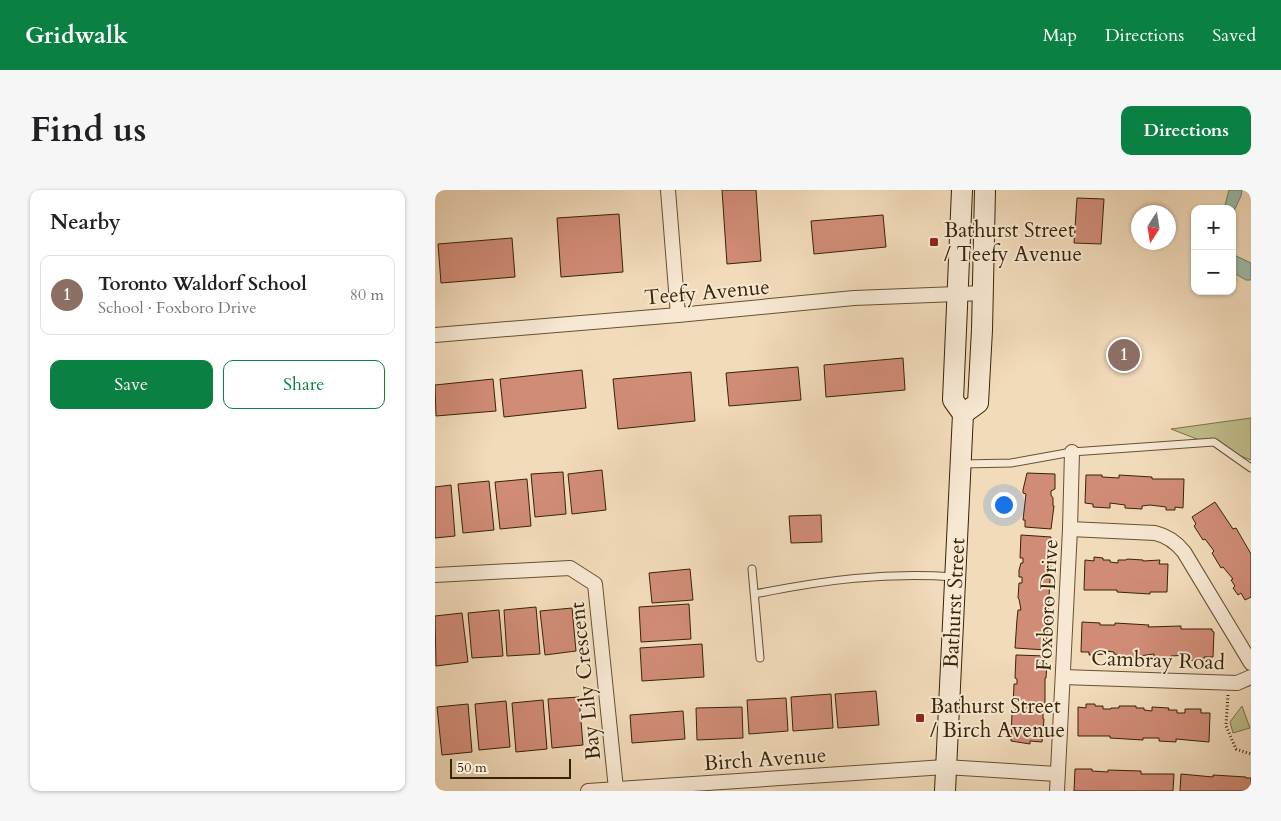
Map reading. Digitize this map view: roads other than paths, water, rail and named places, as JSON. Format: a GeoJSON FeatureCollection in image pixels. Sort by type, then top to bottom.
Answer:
{"type":"FeatureCollection","features":[{"type":"Feature","properties":{"kind":"main road","name":"Bathurst Street"},"geometry":{"type":"LineString","coordinates":[[945,791],[963,414],[953,400],[962,190]]}},
{"type":"Feature","properties":{"kind":"main road"},"geometry":{"type":"LineString","coordinates":[[963,414],[978,403],[985,190]]}},
{"type":"Feature","properties":{"kind":"street"},"geometry":{"type":"LineString","coordinates":[[668,190],[678,316]]}},
{"type":"Feature","properties":{"kind":"street","name":"Teefy Avenue"},"geometry":{"type":"LineString","coordinates":[[435,335],[678,316],[854,298],[983,293]]}},
{"type":"Feature","properties":{"kind":"street","name":"Foxboro Drive"},"geometry":{"type":"LineString","coordinates":[[1057,791],[1072,452]]}},
{"type":"Feature","properties":{"kind":"street"},"geometry":{"type":"LineString","coordinates":[[1070,529],[1155,533],[1174,541],[1184,552],[1251,663]]}},
{"type":"Feature","properties":{"kind":"street","name":"Bay Lily Crescent"},"geometry":{"type":"LineString","coordinates":[[435,575],[571,568],[595,584],[616,789]]}},
{"type":"Feature","properties":{"kind":"street","name":"Cambray Road"},"geometry":{"type":"LineString","coordinates":[[1063,677],[1237,683],[1251,677]]}},
{"type":"Feature","properties":{"kind":"street","name":"Birch Avenue"},"geometry":{"type":"LineString","coordinates":[[588,791],[945,767],[1057,774]]}},
{"type":"Feature","properties":{"kind":"lane"},"geometry":{"type":"LineString","coordinates":[[961,464],[1011,463],[1072,452],[1214,442],[1251,468]]}},
{"type":"Feature","properties":{"kind":"lane"},"geometry":{"type":"LineString","coordinates":[[753,569],[760,658]]}},
{"type":"Feature","properties":{"kind":"lane"},"geometry":{"type":"LineString","coordinates":[[755,594],[809,583],[868,576],[925,574],[955,576]]}},
{"type":"Feature","properties":{"kind":"place","name":"Bathurst Street / Teefy Avenue"},"geometry":{"type":"Point","coordinates":[934,242]}},
{"type":"Feature","properties":{"kind":"place","name":"Toronto Waldorf School"},"geometry":{"type":"Point","coordinates":[1124,355]}},
{"type":"Feature","properties":{"kind":"place","name":"Bathurst Street / Birch Avenue"},"geometry":{"type":"Point","coordinates":[920,718]}}]}
